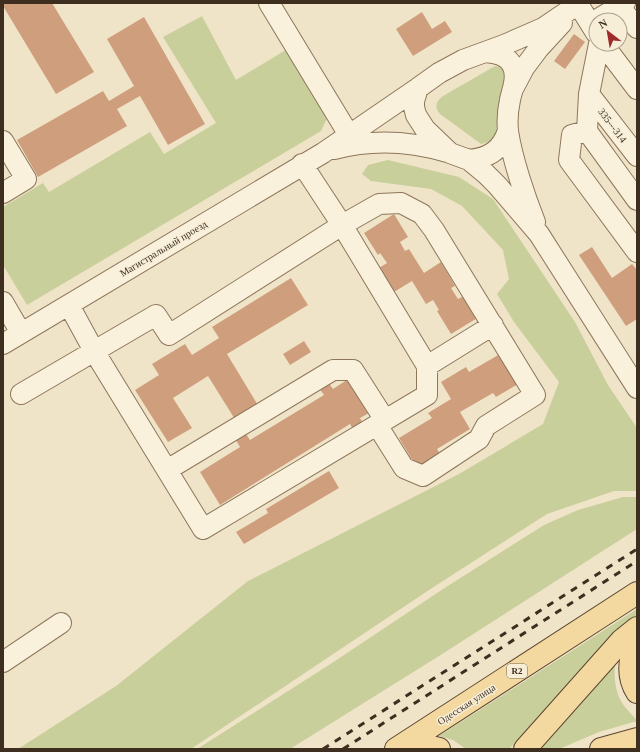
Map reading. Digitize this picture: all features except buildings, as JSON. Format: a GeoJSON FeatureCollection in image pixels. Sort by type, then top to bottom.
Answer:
{"type":"FeatureCollection","features":[{"type":"Feature","properties":{"kind":"main road","name":"Одесская улица"},"geometry":{"type":"LineString","coordinates":[[399,747],[637,593]]}},
{"type":"Feature","properties":{"kind":"main road"},"geometry":{"type":"LineString","coordinates":[[525,749],[622,640],[637,628]]}},
{"type":"Feature","properties":{"kind":"main road"},"geometry":{"type":"LineString","coordinates":[[637,646],[633,652],[630,669],[633,686],[637,692]]}},
{"type":"Feature","properties":{"kind":"main road"},"geometry":{"type":"LineString","coordinates":[[601,749],[637,739]]}},
{"type":"Feature","properties":{"kind":"main road"},"geometry":{"type":"LineString","coordinates":[[399,747],[427,746],[439,749]]}},
{"type":"Feature","properties":{"kind":"street"},"geometry":{"type":"LineString","coordinates":[[269,3],[349,135]]}},
{"type":"Feature","properties":{"kind":"street"},"geometry":{"type":"LineString","coordinates":[[323,152],[453,65],[469,57],[543,28],[579,4]]}},
{"type":"Feature","properties":{"kind":"street"},"geometry":{"type":"LineString","coordinates":[[579,4],[588,19]]}},
{"type":"Feature","properties":{"kind":"street"},"geometry":{"type":"LineString","coordinates":[[513,88],[524,68],[539,48],[579,4]]}},
{"type":"Feature","properties":{"kind":"street"},"geometry":{"type":"LineString","coordinates":[[615,12],[627,7],[637,28]]}},
{"type":"Feature","properties":{"kind":"street"},"geometry":{"type":"LineString","coordinates":[[485,52],[502,55],[510,60],[513,67],[515,76],[508,110],[508,130],[522,184],[539,234]]}},
{"type":"Feature","properties":{"kind":"street"},"geometry":{"type":"LineString","coordinates":[[598,52],[589,94],[587,131],[637,200]]}},
{"type":"Feature","properties":{"kind":"street"},"geometry":{"type":"LineString","coordinates":[[609,52],[637,89]]}},
{"type":"Feature","properties":{"kind":"street"},"geometry":{"type":"LineString","coordinates":[[615,52],[637,82]]}},
{"type":"Feature","properties":{"kind":"street"},"geometry":{"type":"LineString","coordinates":[[418,88],[414,100],[416,115],[425,129],[450,153]]}},
{"type":"Feature","properties":{"kind":"street","name":"335---314"},"geometry":{"type":"LineString","coordinates":[[589,94],[637,156]]}},
{"type":"Feature","properties":{"kind":"street"},"geometry":{"type":"LineString","coordinates":[[469,160],[480,159],[497,150],[502,144],[508,130]]}},
{"type":"Feature","properties":{"kind":"street"},"geometry":{"type":"LineString","coordinates":[[587,131],[572,135],[569,160],[637,252]]}},
{"type":"Feature","properties":{"kind":"street"},"geometry":{"type":"LineString","coordinates":[[3,141],[26,179],[3,193]]}},
{"type":"Feature","properties":{"kind":"street"},"geometry":{"type":"LineString","coordinates":[[323,152],[358,144],[394,142],[430,147],[469,160],[498,185],[539,234],[637,388]]}},
{"type":"Feature","properties":{"kind":"street","name":"Магистральный проезд"},"geometry":{"type":"LineString","coordinates":[[3,344],[323,152]]}},
{"type":"Feature","properties":{"kind":"street"},"geometry":{"type":"LineString","coordinates":[[69,305],[94,351],[203,529],[427,395],[427,366],[342,225],[302,164]]}},
{"type":"Feature","properties":{"kind":"street"},"geometry":{"type":"LineString","coordinates":[[21,394],[156,315],[169,335],[342,225],[379,204],[401,203],[422,214],[438,236],[535,395],[486,426],[479,439],[423,476],[404,468],[353,370],[333,370],[167,470]]}},
{"type":"Feature","properties":{"kind":"street"},"geometry":{"type":"LineString","coordinates":[[3,302],[21,333]]}},
{"type":"Feature","properties":{"kind":"street"},"geometry":{"type":"LineString","coordinates":[[427,366],[493,325]]}},
{"type":"Feature","properties":{"kind":"street"},"geometry":{"type":"LineString","coordinates":[[3,662],[61,623]]}},
{"type":"Feature","properties":{"kind":"green space"},"geometry":{"type":"Polygon","coordinates":[[[202,16],[236,80],[289,48],[329,114],[321,131],[27,305],[3,265],[3,207],[43,183],[49,192],[150,132],[164,154],[216,123],[163,37],[202,16]]]}},
{"type":"Feature","properties":{"kind":"green space"},"geometry":{"type":"Polygon","coordinates":[[[495,66],[502,69],[506,79],[499,105],[496,134],[492,141],[481,144],[440,114],[436,107],[439,100],[443,96],[495,66]]]}},
{"type":"Feature","properties":{"kind":"green space"},"geometry":{"type":"Polygon","coordinates":[[[388,160],[459,177],[493,199],[575,322],[608,385],[637,428],[637,491],[614,491],[547,514],[429,590],[191,749],[18,749],[116,686],[248,581],[459,474],[543,424],[559,382],[514,322],[497,294],[509,279],[503,250],[462,206],[431,189],[371,181],[362,174],[368,165],[388,160]]]}},
{"type":"Feature","properties":{"kind":"green space"},"geometry":{"type":"Polygon","coordinates":[[[623,497],[637,497],[637,529],[439,656],[290,749],[197,749],[544,525],[578,510],[623,497]]]}},
{"type":"Feature","properties":{"kind":"green space"},"geometry":{"type":"Polygon","coordinates":[[[637,609],[637,615],[619,630],[594,655],[567,684],[536,722],[509,749],[466,749],[453,740],[439,736],[637,609]]]}},
{"type":"Feature","properties":{"kind":"green space"},"geometry":{"type":"Polygon","coordinates":[[[615,665],[616,689],[622,703],[637,721],[599,732],[559,749],[540,749],[615,665]]]}},
{"type":"Feature","properties":{"kind":"railway"},"geometry":{"type":"LineString","coordinates":[[323,749],[637,549]]}},
{"type":"Feature","properties":{"kind":"railway"},"geometry":{"type":"LineString","coordinates":[[343,749],[637,561]]}}]}
